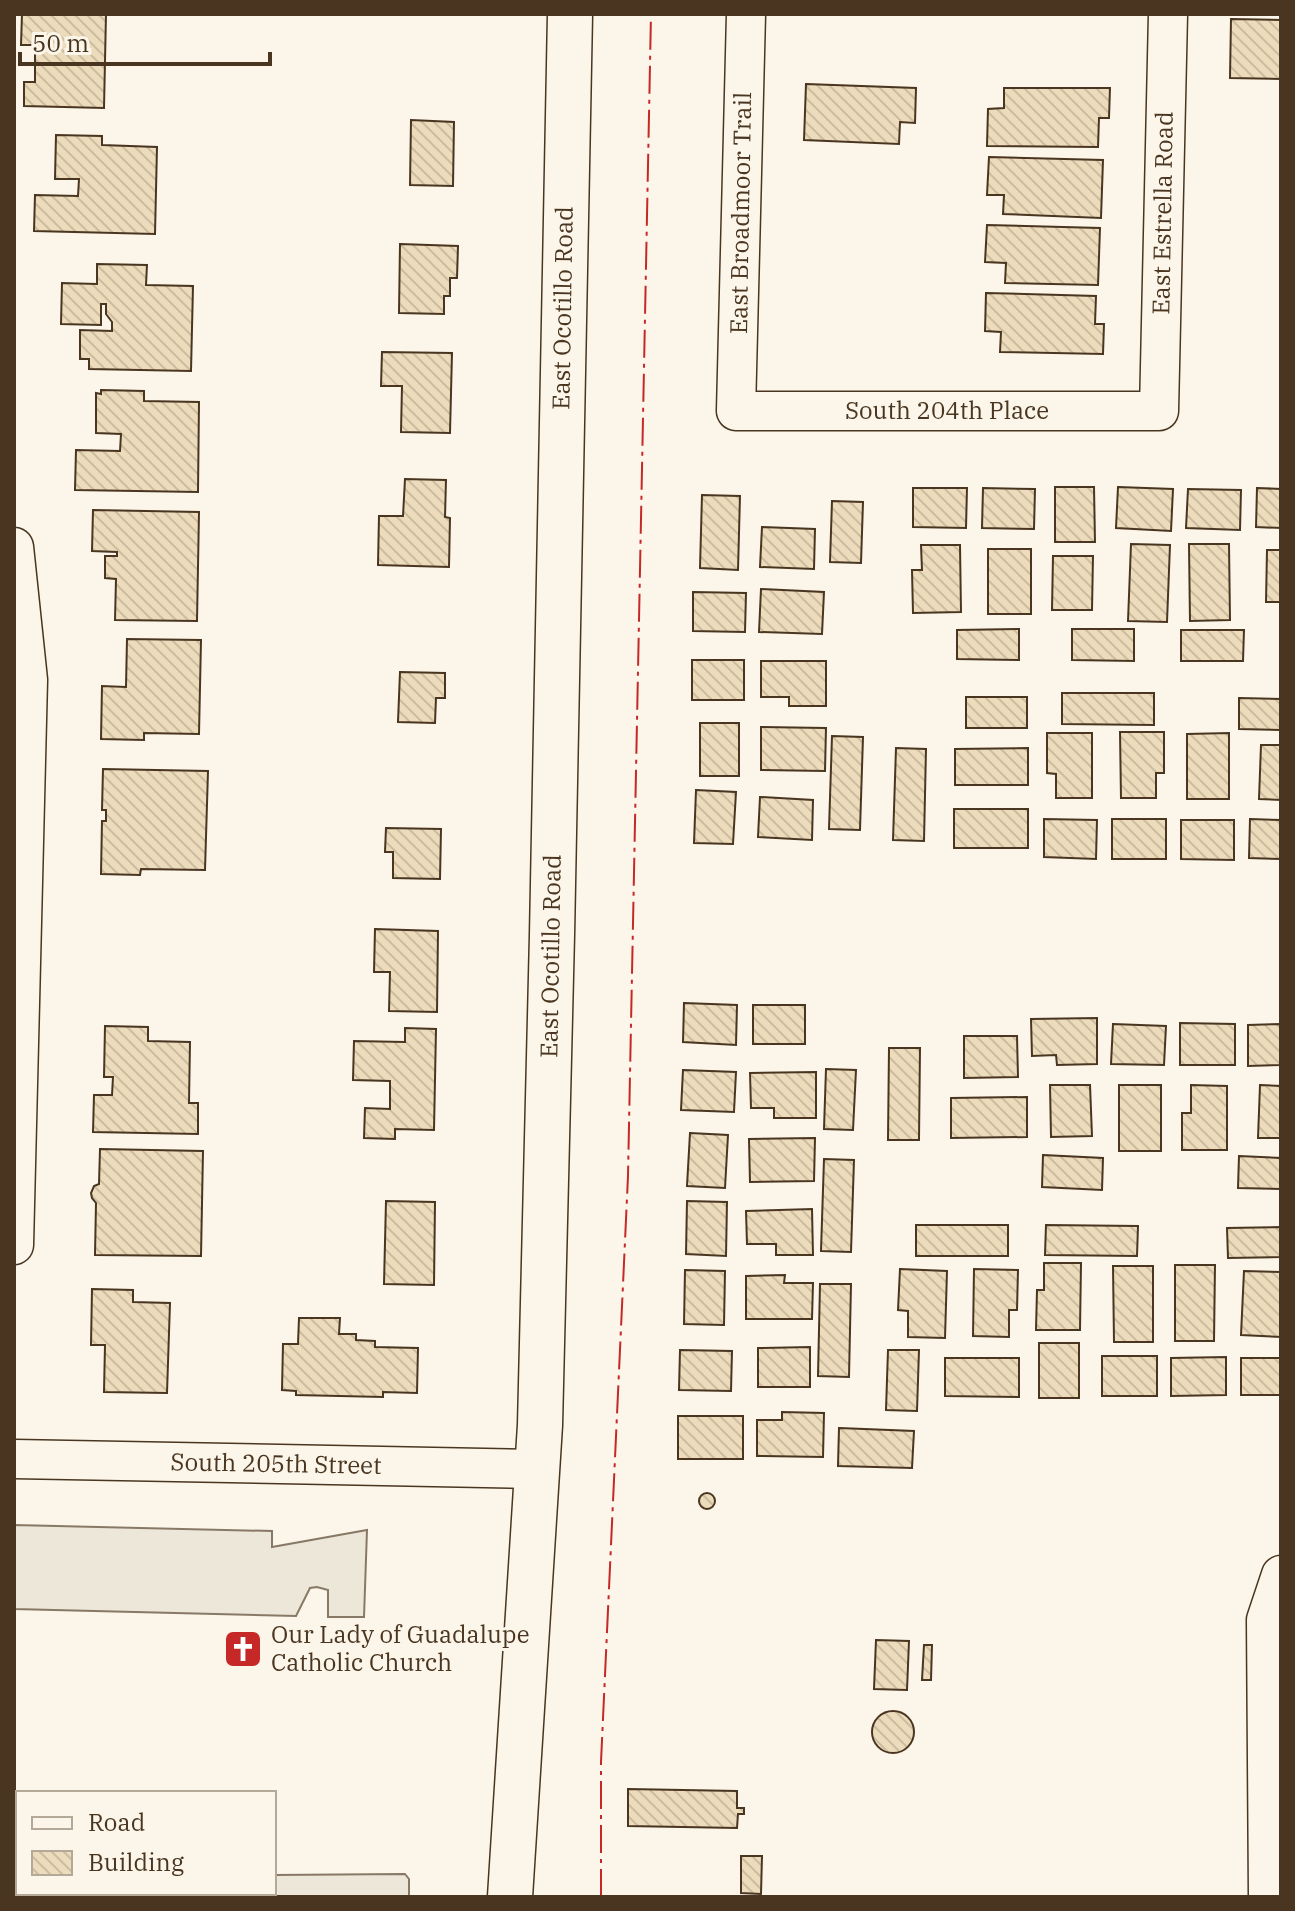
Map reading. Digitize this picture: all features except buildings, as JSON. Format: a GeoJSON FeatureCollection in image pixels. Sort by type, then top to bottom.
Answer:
{"type":"FeatureCollection","features":[{"type":"Feature","properties":{"kind":"main road","name":"East Ocotillo Road"},"geometry":{"type":"LineString","coordinates":[[510,1897],[538,1469],[570,14]]}},
{"type":"Feature","properties":{"kind":"street","name":"East Broadmoor Trail"},"geometry":{"type":"LineString","coordinates":[[736,411],[746,14]]}},
{"type":"Feature","properties":{"kind":"street","name":"East Estrella Road"},"geometry":{"type":"LineString","coordinates":[[1159,411],[1168,14]]}},
{"type":"Feature","properties":{"kind":"street","name":"South 204th Place"},"geometry":{"type":"LineString","coordinates":[[736,411],[1159,411]]}},
{"type":"Feature","properties":{"kind":"street"},"geometry":{"type":"LineString","coordinates":[[14,547],[28,680],[14,1245]]}},
{"type":"Feature","properties":{"kind":"street","name":"South 205th Street"},"geometry":{"type":"LineString","coordinates":[[14,1459],[538,1469]]}},
{"type":"Feature","properties":{"kind":"street"},"geometry":{"type":"LineString","coordinates":[[1268,1897],[1266,1620],[1281,1575]]}},
{"type":"Feature","properties":{"kind":"shaded area"},"geometry":{"type":"Polygon","coordinates":[[[14,1525],[272,1531],[272,1547],[367,1530],[364,1617],[328,1617],[328,1590],[317,1587],[310,1588],[296,1616],[14,1609],[14,1525]]]}},
{"type":"Feature","properties":{"kind":"shaded area"},"geometry":{"type":"Polygon","coordinates":[[[405,1874],[409,1879],[409,1897],[14,1897],[14,1876],[16,1895],[276,1895],[276,1875],[405,1874]]]}},
{"type":"Feature","properties":{"kind":"power"},"geometry":{"type":"LineString","coordinates":[[601,1897],[601,1762],[628,1176],[651,14]]}},
{"type":"Feature","properties":{"kind":"place","name":"Our Lady of Guadalupe Catholic Church"},"geometry":{"type":"Point","coordinates":[243,1649]}}]}
